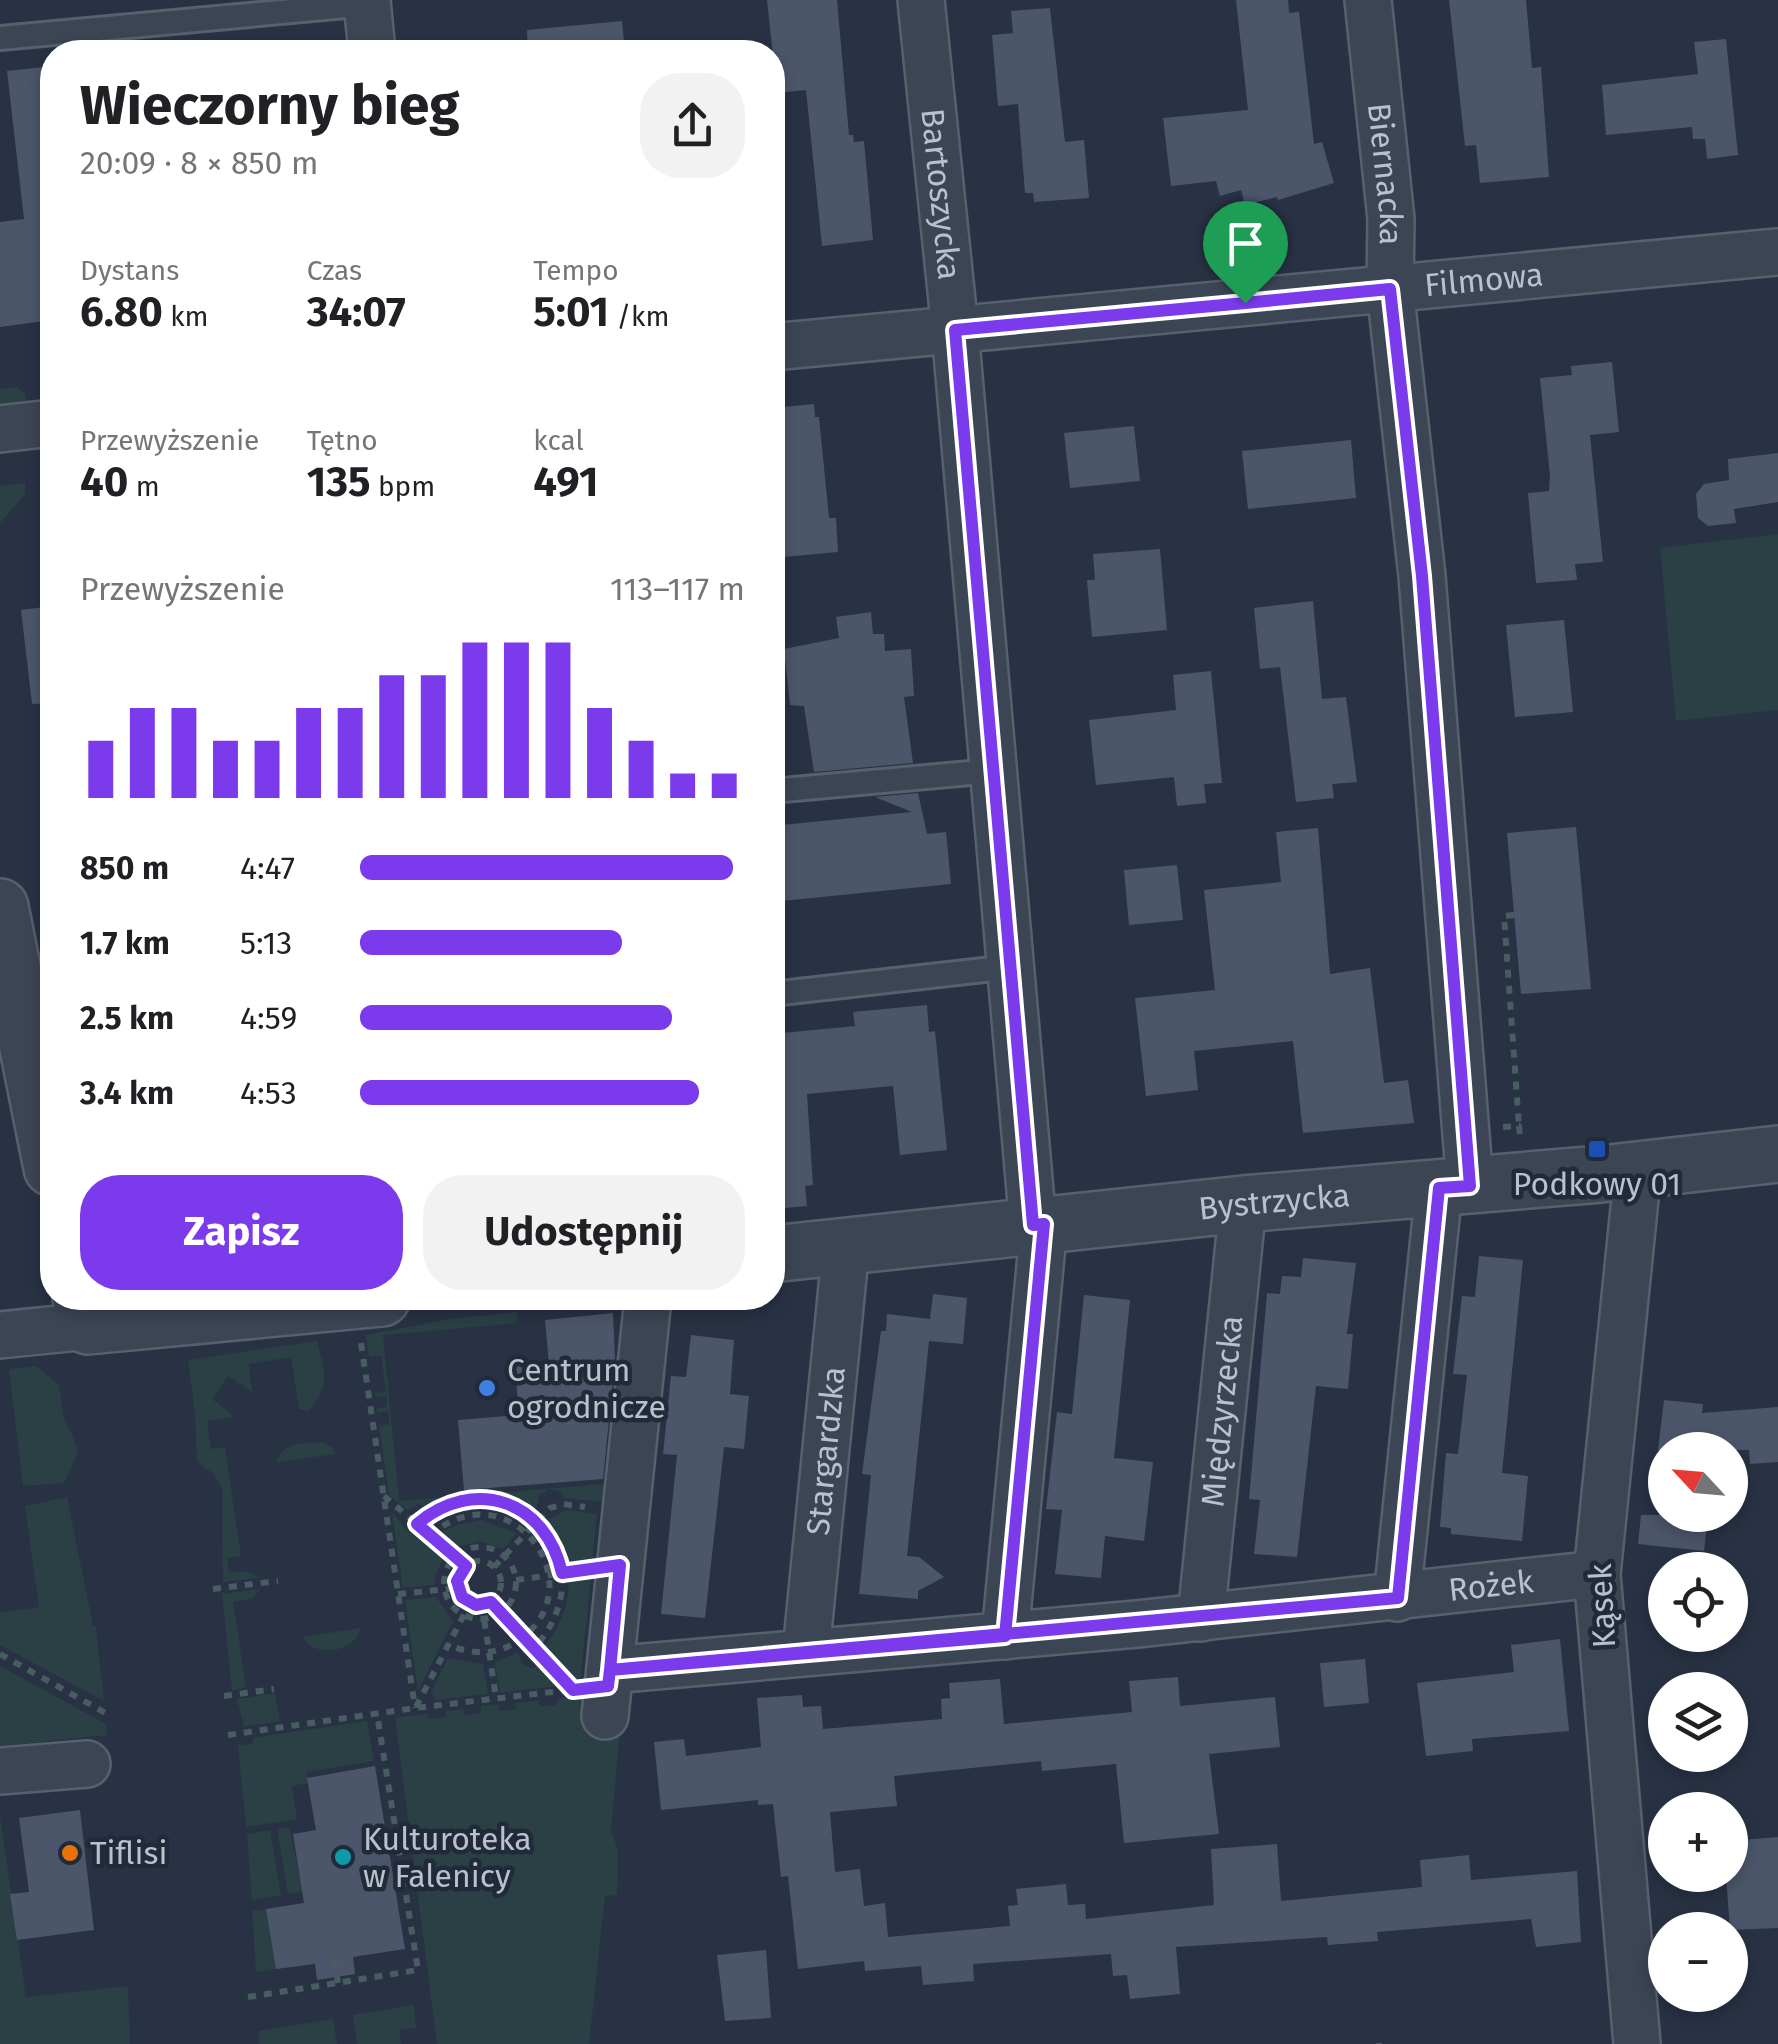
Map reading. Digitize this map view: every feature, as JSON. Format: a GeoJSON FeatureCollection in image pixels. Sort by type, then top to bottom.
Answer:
{"type":"FeatureCollection","features":[{"type":"Feature","properties":{"kind":"street","name":"Bartoszycka"},"geometry":{"type":"LineString","coordinates":[[921,0],[955,330],[1010,967],[1038,1225],[1005,1636]]}},
{"type":"Feature","properties":{"kind":"street","name":"Biernacka"},"geometry":{"type":"LineString","coordinates":[[1368,0],[1391,220],[1390,289],[1422,576],[1454,1187],[1398,1598]]}},
{"type":"Feature","properties":{"kind":"street"},"geometry":{"type":"LineString","coordinates":[[367,2],[371,40]]}},
{"type":"Feature","properties":{"kind":"street","name":"Filmowa"},"geometry":{"type":"LineString","coordinates":[[785,346],[1778,252]]}},
{"type":"Feature","properties":{"kind":"street"},"geometry":{"type":"LineString","coordinates":[[0,429],[40,424]]}},
{"type":"Feature","properties":{"kind":"street"},"geometry":{"type":"LineString","coordinates":[[0,907],[40,1108]]}},
{"type":"Feature","properties":{"kind":"street","name":"Bystrzycka"},"geometry":{"type":"LineString","coordinates":[[785,1253],[1243,1204],[1778,1154]]}},
{"type":"Feature","properties":{"kind":"street","name":"Kąsek"},"geometry":{"type":"LineString","coordinates":[[1637,2044],[1597,1574],[1638,1170]]}},
{"type":"Feature","properties":{"kind":"street","name":"Międzyrzecka"},"geometry":{"type":"LineString","coordinates":[[1201,1618],[1243,1204]]}},
{"type":"Feature","properties":{"kind":"street","name":"Stargardzka"},"geometry":{"type":"LineString","coordinates":[[806,1652],[846,1246]]}},
{"type":"Feature","properties":{"kind":"street"},"geometry":{"type":"LineString","coordinates":[[0,1334],[84,1312],[128,1310]]}},
{"type":"Feature","properties":{"kind":"street"},"geometry":{"type":"LineString","coordinates":[[605,1716],[647,1310]]}},
{"type":"Feature","properties":{"kind":"street","name":"Rożek"},"geometry":{"type":"LineString","coordinates":[[610,1670],[1201,1618],[1597,1574]]}},
{"type":"Feature","properties":{"kind":"street"},"geometry":{"type":"LineString","coordinates":[[0,1771],[87,1764]]}},
{"type":"Feature","properties":{"kind":"lane"},"geometry":{"type":"LineString","coordinates":[[0,38],[367,2]]}},
{"type":"Feature","properties":{"kind":"lane"},"geometry":{"type":"LineString","coordinates":[[785,790],[992,771]]}},
{"type":"Feature","properties":{"kind":"lane"},"geometry":{"type":"LineString","coordinates":[[785,993],[1010,967]]}},
{"type":"Feature","properties":{"kind":"path"},"geometry":{"type":"LineString","coordinates":[[1514,916],[1504,916],[1520,1126]]}},
{"type":"Feature","properties":{"kind":"path"},"geometry":{"type":"LineString","coordinates":[[369,1310],[384,1496],[415,1708]]}},
{"type":"Feature","properties":{"kind":"path"},"geometry":{"type":"LineString","coordinates":[[384,1496],[466,1566]]}},
{"type":"Feature","properties":{"kind":"path"},"geometry":{"type":"LineString","coordinates":[[417,1524],[450,1503],[476,1498],[502,1502],[537,1522],[554,1546],[564,1587],[552,1627],[534,1648]]}},
{"type":"Feature","properties":{"kind":"path"},"geometry":{"type":"LineString","coordinates":[[494,1567],[550,1508],[563,1504],[626,1513]]}},
{"type":"Feature","properties":{"kind":"path"},"geometry":{"type":"LineString","coordinates":[[430,1536],[450,1522],[472,1514],[507,1520],[526,1532],[542,1552],[548,1575],[544,1609],[524,1637],[489,1652],[468,1652],[448,1645]]}},
{"type":"Feature","properties":{"kind":"path"},"geometry":{"type":"LineString","coordinates":[[477,1547],[504,1557],[516,1580],[512,1598],[501,1612],[484,1619],[464,1616],[450,1605],[444,1589],[445,1572],[456,1556],[477,1547]]}},
{"type":"Feature","properties":{"kind":"path"},"geometry":{"type":"LineString","coordinates":[[479,1561],[494,1567],[501,1586],[491,1602],[482,1606],[470,1603],[458,1588],[459,1574],[479,1561]]}},
{"type":"Feature","properties":{"kind":"path"},"geometry":{"type":"LineString","coordinates":[[516,1580],[620,1565]]}},
{"type":"Feature","properties":{"kind":"path"},"geometry":{"type":"LineString","coordinates":[[212,1589],[278,1580]]}},
{"type":"Feature","properties":{"kind":"path"},"geometry":{"type":"LineString","coordinates":[[398,1594],[458,1588]]}},
{"type":"Feature","properties":{"kind":"path"},"geometry":{"type":"LineString","coordinates":[[228,1735],[573,1690],[491,1602]]}},
{"type":"Feature","properties":{"kind":"path"},"geometry":{"type":"LineString","coordinates":[[415,1708],[470,1603]]}},
{"type":"Feature","properties":{"kind":"path"},"geometry":{"type":"LineString","coordinates":[[482,1606],[496,1698]]}},
{"type":"Feature","properties":{"kind":"path"},"geometry":{"type":"LineString","coordinates":[[0,1654],[112,1716]]}},
{"type":"Feature","properties":{"kind":"path"},"geometry":{"type":"LineString","coordinates":[[224,1696],[274,1690]]}},
{"type":"Feature","properties":{"kind":"path"},"geometry":{"type":"LineString","coordinates":[[248,1998],[418,1970],[377,1714]]}},
{"type":"Feature","properties":{"kind":"path"},"geometry":{"type":"LineString","coordinates":[[334,1960],[338,1983]]}},
{"type":"Feature","properties":{"kind":"green space"},"geometry":{"type":"Polygon","coordinates":[[[17,387],[25,394],[26,402],[0,405],[0,389],[17,387]]]}},
{"type":"Feature","properties":{"kind":"green space"},"geometry":{"type":"Polygon","coordinates":[[[25,483],[25,494],[0,523],[0,486],[25,483]]]}},
{"type":"Feature","properties":{"kind":"green space"},"geometry":{"type":"Polygon","coordinates":[[[1778,534],[1778,710],[1676,721],[1660,548],[1778,534]]]}},
{"type":"Feature","properties":{"kind":"green space"},"geometry":{"type":"Polygon","coordinates":[[[517,1312],[517,1323],[383,1335],[399,1501],[603,1484],[606,1478],[615,1478],[610,1503],[565,1498],[561,1492],[549,1489],[539,1496],[535,1514],[505,1499],[483,1495],[445,1500],[429,1509],[418,1504],[407,1510],[389,1495],[379,1426],[390,1424],[388,1411],[377,1412],[377,1408],[387,1407],[387,1396],[376,1397],[375,1393],[386,1392],[381,1356],[369,1357],[366,1335],[450,1319],[517,1312]]]}},
{"type":"Feature","properties":{"kind":"green space"},"geometry":{"type":"Polygon","coordinates":[[[317,1341],[323,1386],[308,1411],[299,1409],[291,1357],[249,1364],[252,1392],[228,1376],[212,1399],[235,1417],[207,1421],[211,1449],[225,1447],[241,1556],[227,1558],[229,1573],[248,1571],[259,1578],[223,1582],[222,1489],[214,1474],[197,1462],[188,1360],[317,1341]]]}},
{"type":"Feature","properties":{"kind":"green space"},"geometry":{"type":"Polygon","coordinates":[[[36,1366],[59,1385],[64,1420],[78,1453],[64,1483],[23,1486],[9,1369],[36,1366]]]}},
{"type":"Feature","properties":{"kind":"green space"},"geometry":{"type":"Polygon","coordinates":[[[323,1442],[335,1454],[277,1462],[289,1447],[323,1442]]]}},
{"type":"Feature","properties":{"kind":"green space"},"geometry":{"type":"Polygon","coordinates":[[[67,1497],[96,1627],[104,1701],[0,1645],[0,1613],[39,1607],[25,1506],[67,1497]]]}},
{"type":"Feature","properties":{"kind":"green space"},"geometry":{"type":"Polygon","coordinates":[[[565,1510],[597,1514],[592,1562],[567,1566],[562,1549],[544,1522],[565,1510]]]}},
{"type":"Feature","properties":{"kind":"green space"},"geometry":{"type":"Polygon","coordinates":[[[392,1513],[409,1532],[444,1557],[434,1585],[403,1588],[392,1513]]]}},
{"type":"Feature","properties":{"kind":"green space"},"geometry":{"type":"Polygon","coordinates":[[[481,1520],[517,1533],[503,1549],[479,1541],[453,1548],[437,1535],[456,1525],[481,1520]]]}},
{"type":"Feature","properties":{"kind":"green space"},"geometry":{"type":"Polygon","coordinates":[[[591,1575],[580,1684],[574,1685],[545,1646],[563,1614],[569,1578],[591,1575]]]}},
{"type":"Feature","properties":{"kind":"green space"},"geometry":{"type":"Polygon","coordinates":[[[260,1589],[253,1598],[233,1602],[246,1687],[232,1691],[222,1594],[260,1589]]]}},
{"type":"Feature","properties":{"kind":"green space"},"geometry":{"type":"Polygon","coordinates":[[[436,1597],[453,1621],[418,1691],[405,1600],[436,1597]]]}},
{"type":"Feature","properties":{"kind":"green space"},"geometry":{"type":"Polygon","coordinates":[[[360,1628],[351,1643],[334,1650],[316,1648],[303,1637],[360,1628]]]}},
{"type":"Feature","properties":{"kind":"green space"},"geometry":{"type":"Polygon","coordinates":[[[518,1653],[522,1664],[541,1666],[560,1686],[500,1693],[495,1662],[518,1653]]]}},
{"type":"Feature","properties":{"kind":"green space"},"geometry":{"type":"Polygon","coordinates":[[[448,1658],[483,1664],[488,1694],[436,1700],[431,1693],[448,1658]]]}},
{"type":"Feature","properties":{"kind":"green space"},"geometry":{"type":"Polygon","coordinates":[[[0,1666],[106,1724],[107,1735],[0,1746],[0,1666]]]}},
{"type":"Feature","properties":{"kind":"green space"},"geometry":{"type":"Polygon","coordinates":[[[275,1693],[280,1721],[244,1727],[237,1699],[275,1693]]]}},
{"type":"Feature","properties":{"kind":"green space"},"geometry":{"type":"Polygon","coordinates":[[[587,1695],[621,1720],[611,1830],[618,1851],[617,1895],[605,1896],[589,2044],[437,2044],[395,1718],[428,1713],[429,1719],[446,1717],[446,1711],[463,1709],[464,1715],[481,1713],[481,1706],[498,1704],[499,1711],[516,1709],[515,1703],[538,1701],[540,1706],[556,1705],[557,1699],[587,1695]]]}},
{"type":"Feature","properties":{"kind":"green space"},"geometry":{"type":"Polygon","coordinates":[[[367,1721],[374,1761],[307,1772],[308,1783],[292,1786],[297,1819],[246,1827],[238,1746],[252,1744],[253,1738],[367,1721]]]}},
{"type":"Feature","properties":{"kind":"green space"},"geometry":{"type":"Polygon","coordinates":[[[0,1815],[26,1997],[128,1986],[130,2044],[0,2044],[0,1815]]]}},
{"type":"Feature","properties":{"kind":"green space"},"geometry":{"type":"Polygon","coordinates":[[[289,1827],[303,1892],[288,1894],[277,1829],[289,1827]]]}},
{"type":"Feature","properties":{"kind":"green space"},"geometry":{"type":"Polygon","coordinates":[[[270,1830],[281,1895],[252,1900],[247,1834],[270,1830]]]}},
{"type":"Feature","properties":{"kind":"green space"},"geometry":{"type":"Polygon","coordinates":[[[266,1909],[276,1969],[256,1972],[252,1911],[266,1909]]]}},
{"type":"Feature","properties":{"kind":"green space"},"geometry":{"type":"Polygon","coordinates":[[[414,2005],[416,2028],[399,2030],[401,2044],[357,2044],[353,2015],[414,2005]]]}},
{"type":"Feature","properties":{"kind":"green space"},"geometry":{"type":"Polygon","coordinates":[[[333,2019],[337,2044],[259,2044],[259,2031],[333,2019]]]}},
{"type":"Feature","properties":{"kind":"building"},"geometry":{"type":"Polygon","coordinates":[[[767,0],[837,0],[849,135],[853,135],[854,142],[864,141],[873,240],[822,246],[806,90],[785,92],[785,40],[771,40],[767,0]]]}},
{"type":"Feature","properties":{"kind":"building"},"geometry":{"type":"Polygon","coordinates":[[[1236,0],[1288,0],[1289,13],[1299,12],[1314,144],[1322,142],[1334,183],[1278,200],[1277,197],[1245,205],[1241,190],[1220,196],[1216,181],[1171,186],[1163,118],[1248,110],[1236,0]]]}},
{"type":"Feature","properties":{"kind":"building"},"geometry":{"type":"Polygon","coordinates":[[[1449,0],[1526,0],[1532,68],[1541,67],[1549,177],[1480,183],[1476,145],[1465,146],[1449,0]]]}},
{"type":"Feature","properties":{"kind":"building"},"geometry":{"type":"Polygon","coordinates":[[[1050,8],[1065,142],[1084,140],[1089,198],[1034,202],[1033,193],[1025,193],[1018,104],[998,106],[992,35],[1013,33],[1011,11],[1050,8]]]}},
{"type":"Feature","properties":{"kind":"building"},"geometry":{"type":"Polygon","coordinates":[[[622,21],[624,40],[527,40],[527,30],[622,21]]]}},
{"type":"Feature","properties":{"kind":"building"},"geometry":{"type":"Polygon","coordinates":[[[1726,39],[1738,155],[1707,159],[1705,139],[1693,139],[1692,127],[1606,135],[1602,85],[1698,74],[1694,42],[1726,39]]]}},
{"type":"Feature","properties":{"kind":"building"},"geometry":{"type":"Polygon","coordinates":[[[40,67],[40,322],[0,327],[0,222],[24,219],[7,71],[40,67]]]}},
{"type":"Feature","properties":{"kind":"building"},"geometry":{"type":"Polygon","coordinates":[[[1612,362],[1619,432],[1590,435],[1603,562],[1575,564],[1577,580],[1536,583],[1528,493],[1549,491],[1550,476],[1540,378],[1572,375],[1571,366],[1612,362]]]}},
{"type":"Feature","properties":{"kind":"building"},"geometry":{"type":"Polygon","coordinates":[[[814,404],[815,417],[819,417],[829,518],[836,518],[838,552],[785,557],[785,407],[814,404]]]}},
{"type":"Feature","properties":{"kind":"building"},"geometry":{"type":"Polygon","coordinates":[[[1134,426],[1140,481],[1070,488],[1064,433],[1134,426]]]}},
{"type":"Feature","properties":{"kind":"building"},"geometry":{"type":"Polygon","coordinates":[[[1351,440],[1356,498],[1248,509],[1242,451],[1351,440]]]}},
{"type":"Feature","properties":{"kind":"building"},"geometry":{"type":"Polygon","coordinates":[[[1778,453],[1778,502],[1734,509],[1736,523],[1708,526],[1698,518],[1696,494],[1704,484],[1729,480],[1728,459],[1778,453]]]}},
{"type":"Feature","properties":{"kind":"building"},"geometry":{"type":"Polygon","coordinates":[[[1160,549],[1167,630],[1092,637],[1087,580],[1095,580],[1093,554],[1160,549]]]}},
{"type":"Feature","properties":{"kind":"building"},"geometry":{"type":"Polygon","coordinates":[[[1313,601],[1322,699],[1346,697],[1357,782],[1332,784],[1334,798],[1296,802],[1280,667],[1260,669],[1254,608],[1313,601]]]}},
{"type":"Feature","properties":{"kind":"building"},"geometry":{"type":"Polygon","coordinates":[[[40,608],[40,704],[32,704],[21,610],[40,608]]]}},
{"type":"Feature","properties":{"kind":"building"},"geometry":{"type":"Polygon","coordinates":[[[871,612],[873,634],[884,634],[885,651],[911,649],[914,696],[904,697],[913,763],[814,772],[804,706],[790,705],[785,649],[839,638],[836,617],[871,612]]]}},
{"type":"Feature","properties":{"kind":"building"},"geometry":{"type":"Polygon","coordinates":[[[1564,620],[1573,712],[1515,717],[1506,625],[1564,620]]]}},
{"type":"Feature","properties":{"kind":"building"},"geometry":{"type":"Polygon","coordinates":[[[1211,671],[1222,783],[1204,784],[1206,803],[1177,806],[1174,777],[1096,785],[1089,720],[1176,710],[1173,675],[1211,671]]]}},
{"type":"Feature","properties":{"kind":"building"},"geometry":{"type":"Polygon","coordinates":[[[918,793],[927,834],[946,832],[951,884],[785,901],[785,825],[912,812],[875,797],[918,793]]]}},
{"type":"Feature","properties":{"kind":"building"},"geometry":{"type":"Polygon","coordinates":[[[1576,827],[1591,989],[1521,994],[1507,833],[1576,827]]]}},
{"type":"Feature","properties":{"kind":"building"},"geometry":{"type":"Polygon","coordinates":[[[1318,828],[1330,974],[1370,968],[1384,1083],[1408,1080],[1414,1123],[1303,1133],[1293,1041],[1194,1051],[1198,1090],[1146,1096],[1135,998],[1215,990],[1204,890],[1281,882],[1276,832],[1318,828]]]}},
{"type":"Feature","properties":{"kind":"building"},"geometry":{"type":"Polygon","coordinates":[[[1177,865],[1183,920],[1129,925],[1124,870],[1177,865]]]}},
{"type":"Feature","properties":{"kind":"building"},"geometry":{"type":"Polygon","coordinates":[[[927,1005],[929,1032],[935,1031],[947,1150],[900,1155],[893,1086],[807,1094],[813,1185],[805,1186],[807,1206],[785,1208],[785,1033],[855,1026],[853,1012],[927,1005]]]}},
{"type":"Feature","properties":{"kind":"building"},"geometry":{"type":"Polygon","coordinates":[[[1479,1256],[1523,1260],[1502,1473],[1528,1476],[1522,1541],[1451,1534],[1451,1528],[1440,1527],[1446,1453],[1458,1454],[1467,1375],[1453,1374],[1462,1296],[1475,1297],[1479,1256]]]}},
{"type":"Feature","properties":{"kind":"building"},"geometry":{"type":"Polygon","coordinates":[[[1303,1258],[1356,1263],[1347,1334],[1353,1334],[1348,1389],[1316,1386],[1297,1557],[1254,1554],[1260,1500],[1249,1499],[1267,1293],[1280,1294],[1282,1276],[1301,1277],[1303,1258]]]}},
{"type":"Feature","properties":{"kind":"building"},"geometry":{"type":"Polygon","coordinates":[[[933,1294],[967,1298],[963,1344],[929,1341],[907,1556],[919,1557],[944,1577],[918,1591],[918,1599],[859,1594],[871,1475],[862,1474],[881,1331],[886,1331],[887,1314],[930,1319],[933,1294]]]}},
{"type":"Feature","properties":{"kind":"building"},"geometry":{"type":"Polygon","coordinates":[[[1084,1295],[1130,1300],[1114,1458],[1153,1462],[1144,1541],[1105,1536],[1101,1578],[1055,1574],[1062,1510],[1046,1509],[1057,1412],[1072,1414],[1084,1295]]]}},
{"type":"Feature","properties":{"kind":"building"},"geometry":{"type":"Polygon","coordinates":[[[613,1313],[615,1360],[603,1479],[464,1490],[458,1420],[518,1415],[516,1365],[549,1364],[545,1320],[613,1313]]]}},
{"type":"Feature","properties":{"kind":"building"},"geometry":{"type":"Polygon","coordinates":[[[691,1335],[734,1340],[730,1394],[749,1396],[744,1449],[724,1447],[705,1618],[661,1614],[677,1455],[663,1454],[671,1376],[686,1377],[691,1335]]]}},
{"type":"Feature","properties":{"kind":"building"},"geometry":{"type":"Polygon","coordinates":[[[1664,1400],[1703,1404],[1702,1413],[1778,1407],[1778,1462],[1750,1464],[1748,1432],[1660,1432],[1664,1400]]]}},
{"type":"Feature","properties":{"kind":"building"},"geometry":{"type":"Polygon","coordinates":[[[1641,1515],[1648,1515],[1648,1532],[1706,1532],[1704,1551],[1638,1544],[1641,1515]]]}},
{"type":"Feature","properties":{"kind":"building"},"geometry":{"type":"Polygon","coordinates":[[[1560,1639],[1569,1731],[1472,1739],[1473,1751],[1426,1756],[1417,1683],[1514,1672],[1511,1645],[1560,1639]]]}},
{"type":"Feature","properties":{"kind":"building"},"geometry":{"type":"Polygon","coordinates":[[[1365,1659],[1369,1703],[1324,1707],[1320,1663],[1365,1659]]]}},
{"type":"Feature","properties":{"kind":"building"},"geometry":{"type":"Polygon","coordinates":[[[1178,1677],[1180,1706],[1275,1697],[1280,1747],[1209,1754],[1219,1834],[1124,1843],[1116,1764],[1042,1771],[1041,1761],[894,1776],[897,1806],[830,1812],[835,1872],[860,1869],[864,1906],[885,1903],[888,1937],[1010,1926],[1008,1906],[1018,1905],[1016,1889],[1066,1884],[1068,1905],[1085,1904],[1086,1919],[1214,1905],[1211,1849],[1277,1844],[1281,1901],[1422,1887],[1420,1860],[1469,1855],[1471,1880],[1577,1871],[1581,1942],[1536,1947],[1531,1919],[1377,1932],[1378,1941],[1328,1945],[1327,1937],[1176,1947],[1180,1994],[1130,1999],[1127,1975],[1113,1976],[1111,1954],[973,1964],[974,1981],[923,1985],[921,1966],[865,1971],[864,1961],[798,1969],[788,1876],[781,1877],[773,1804],[758,1805],[758,1800],[661,1810],[654,1742],[684,1739],[686,1756],[761,1747],[757,1698],[802,1695],[803,1707],[821,1706],[823,1729],[942,1719],[941,1699],[950,1698],[949,1683],[1000,1679],[1004,1724],[1132,1712],[1129,1681],[1178,1677]]]}},
{"type":"Feature","properties":{"kind":"building","name":"Kulturoteka w Falenicy"},"geometry":{"type":"Polygon","coordinates":[[[375,1766],[405,1949],[353,1957],[355,1974],[317,1980],[315,1964],[276,1969],[266,1909],[304,1903],[293,1834],[316,1830],[307,1778],[375,1766]]]}},
{"type":"Feature","properties":{"kind":"building"},"geometry":{"type":"Polygon","coordinates":[[[80,1810],[94,1930],[17,1940],[10,1894],[29,1892],[19,1818],[80,1810]]]}},
{"type":"Feature","properties":{"kind":"building"},"geometry":{"type":"Polygon","coordinates":[[[1778,1837],[1778,1928],[1748,1929],[1748,1912],[1729,1912],[1727,1892],[1748,1892],[1748,1840],[1778,1837]]]}},
{"type":"Feature","properties":{"kind":"building"},"geometry":{"type":"Polygon","coordinates":[[[766,1950],[771,2018],[725,2021],[717,1955],[766,1950]]]}},
{"type":"Feature","properties":{"kind":"place","name":"Podkowy 01"},"geometry":{"type":"Point","coordinates":[1597,1149]}},
{"type":"Feature","properties":{"kind":"place","name":"Centrum ogrodnicze"},"geometry":{"type":"Point","coordinates":[487,1388]}},
{"type":"Feature","properties":{"kind":"place","name":"Tiflisi"},"geometry":{"type":"Point","coordinates":[70,1853]}},
{"type":"Feature","properties":{"kind":"place","name":"Kulturoteka w Falenicy"},"geometry":{"type":"Point","coordinates":[343,1857]}},
{"type":"Feature","properties":{"kind":"route"},"geometry":{"type":"LineString","coordinates":[[1245,303],[955,330],[1033,1225],[1044,1224],[1005,1636],[806,1652],[610,1670],[620,1565],[562,1573],[554,1546],[537,1522],[502,1502],[476,1498],[450,1503],[417,1524],[466,1566],[457,1581],[462,1597],[476,1605],[491,1602],[573,1690],[608,1686],[610,1670],[919,1644],[1005,1636],[1398,1598],[1439,1188],[1470,1186],[1422,576],[1390,289],[1245,303]]}}]}
